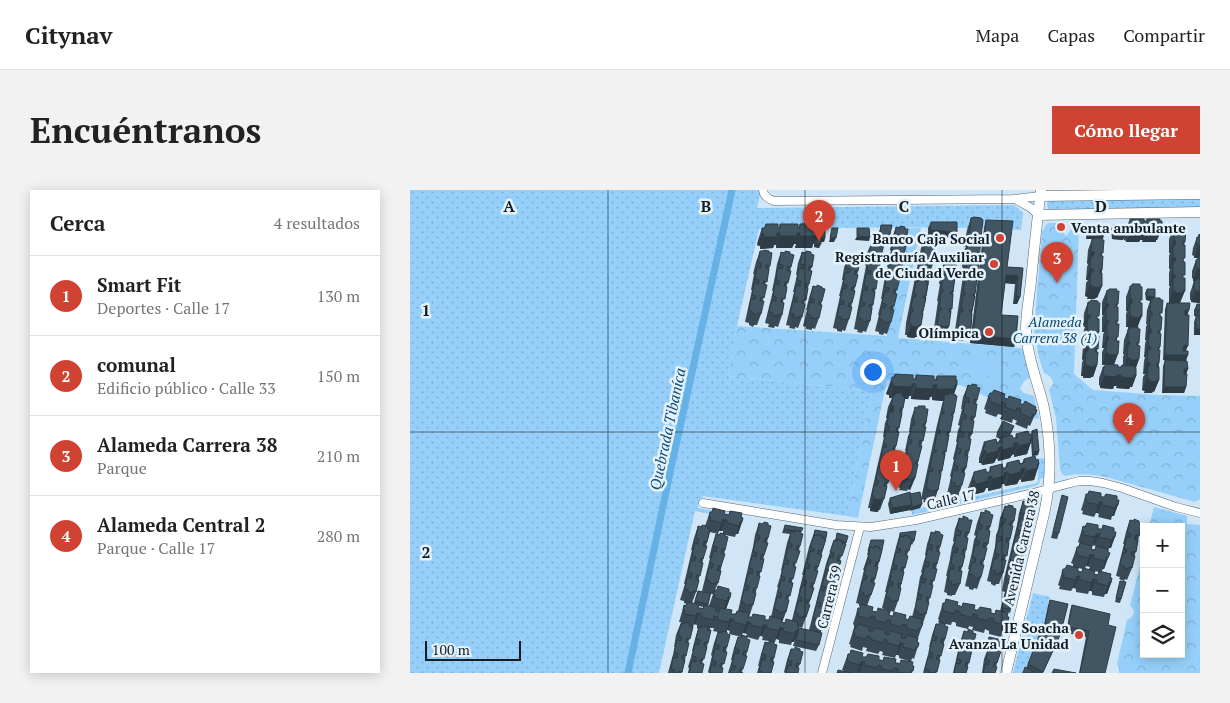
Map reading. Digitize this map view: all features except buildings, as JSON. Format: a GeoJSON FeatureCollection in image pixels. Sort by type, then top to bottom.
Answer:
{"type":"FeatureCollection","features":[{"type":"Feature","properties":{"kind":"main road"},"geometry":{"type":"LineString","coordinates":[[1040,193],[1200,194]]}},
{"type":"Feature","properties":{"kind":"main road","name":"Avenida Carrera 38"},"geometry":{"type":"LineString","coordinates":[[1006,673],[1049,489],[1050,455],[1048,431],[1030,356],[1027,334],[1027,313],[1040,193]]}},
{"type":"Feature","properties":{"kind":"main road"},"geometry":{"type":"LineString","coordinates":[[1038,215],[1200,212]]}},
{"type":"Feature","properties":{"kind":"street"},"geometry":{"type":"LineString","coordinates":[[763,191],[769,200],[774,201],[1015,199],[1040,193]]}},
{"type":"Feature","properties":{"kind":"street"},"geometry":{"type":"LineString","coordinates":[[1015,199],[1031,208],[1038,215]]}},
{"type":"Feature","properties":{"kind":"street","name":"Calle 17"},"geometry":{"type":"LineString","coordinates":[[704,504],[836,525],[860,527],[916,520],[1079,481],[1102,483],[1200,513]]}},
{"type":"Feature","properties":{"kind":"street","name":"Carrera 39"},"geometry":{"type":"LineString","coordinates":[[822,673],[860,527]]}},
{"type":"Feature","properties":{"kind":"green space"},"geometry":{"type":"Polygon","coordinates":[[[410,190],[761,190],[757,208],[1014,205],[1023,213],[1021,230],[923,227],[759,229],[737,326],[728,376],[872,391],[847,516],[703,496],[697,508],[741,515],[740,520],[695,511],[659,673],[410,673],[410,190]]]}},
{"type":"Feature","properties":{"kind":"green space"},"geometry":{"type":"Polygon","coordinates":[[[1200,198],[1200,208],[1049,210],[1047,205],[1048,200],[1200,198]]]}},
{"type":"Feature","properties":{"kind":"green space","name":"Alameda Carrera 38 (1)"},"geometry":{"type":"Polygon","coordinates":[[[1048,223],[1056,223],[1066,236],[1073,227],[1079,227],[1074,374],[1093,390],[1200,396],[1200,499],[1195,502],[1101,476],[1080,474],[1065,476],[1062,474],[1056,418],[1049,390],[1053,382],[1044,373],[1034,330],[1042,232],[1048,223]]]}},
{"type":"Feature","properties":{"kind":"green space"},"geometry":{"type":"Polygon","coordinates":[[[908,228],[921,228],[898,338],[1023,349],[1030,378],[1024,381],[1020,389],[1024,393],[1034,396],[1039,419],[960,385],[887,380],[858,518],[847,516],[872,391],[728,376],[737,326],[887,336],[908,228]]]}},
{"type":"Feature","properties":{"kind":"green space"},"geometry":{"type":"Polygon","coordinates":[[[979,352],[1007,365],[1000,381],[972,368],[979,352]]]}},
{"type":"Feature","properties":{"kind":"green space"},"geometry":{"type":"Polygon","coordinates":[[[1044,458],[1044,478],[1040,479],[1039,484],[1035,486],[912,515],[912,510],[1037,483],[1038,459],[1044,458]]]}},
{"type":"Feature","properties":{"kind":"green space"},"geometry":{"type":"Polygon","coordinates":[[[1154,507],[1187,516],[1187,524],[1200,525],[1200,673],[1119,673],[1117,664],[1127,620],[1134,613],[1133,608],[1130,606],[1140,566],[1140,658],[1185,658],[1185,523],[1150,523],[1154,507]]]}},
{"type":"Feature","properties":{"kind":"green space"},"geometry":{"type":"Polygon","coordinates":[[[1033,593],[1050,597],[1044,633],[1039,637],[1023,673],[1013,673],[1033,593]]]}},
{"type":"Feature","properties":{"kind":"waterway","name":"Quebrada Tibaníca"},"geometry":{"type":"LineString","coordinates":[[628,673],[732,190]]}},
{"type":"Feature","properties":{"kind":"place","name":"Venta ambulante"},"geometry":{"type":"Point","coordinates":[1061,227]}},
{"type":"Feature","properties":{"kind":"place","name":"Banco Caja Social"},"geometry":{"type":"Point","coordinates":[1000,238]}},
{"type":"Feature","properties":{"kind":"place","name":"comunal"},"geometry":{"type":"Point","coordinates":[819,241]}},
{"type":"Feature","properties":{"kind":"place","name":"Registraduría Auxiliar de Ciudad Verde"},"geometry":{"type":"Point","coordinates":[994,264]}},
{"type":"Feature","properties":{"kind":"place","name":"Alameda Carrera 38"},"geometry":{"type":"Point","coordinates":[1057,283]}},
{"type":"Feature","properties":{"kind":"place","name":"Olímpica"},"geometry":{"type":"Point","coordinates":[989,332]}},
{"type":"Feature","properties":{"kind":"place","name":"Alameda Central 2"},"geometry":{"type":"Point","coordinates":[1129,444]}},
{"type":"Feature","properties":{"kind":"place","name":"Smart Fit"},"geometry":{"type":"Point","coordinates":[896,491]}},
{"type":"Feature","properties":{"kind":"place","name":"IE Soacha Avanza La Unidad"},"geometry":{"type":"Point","coordinates":[1079,635]}}]}
